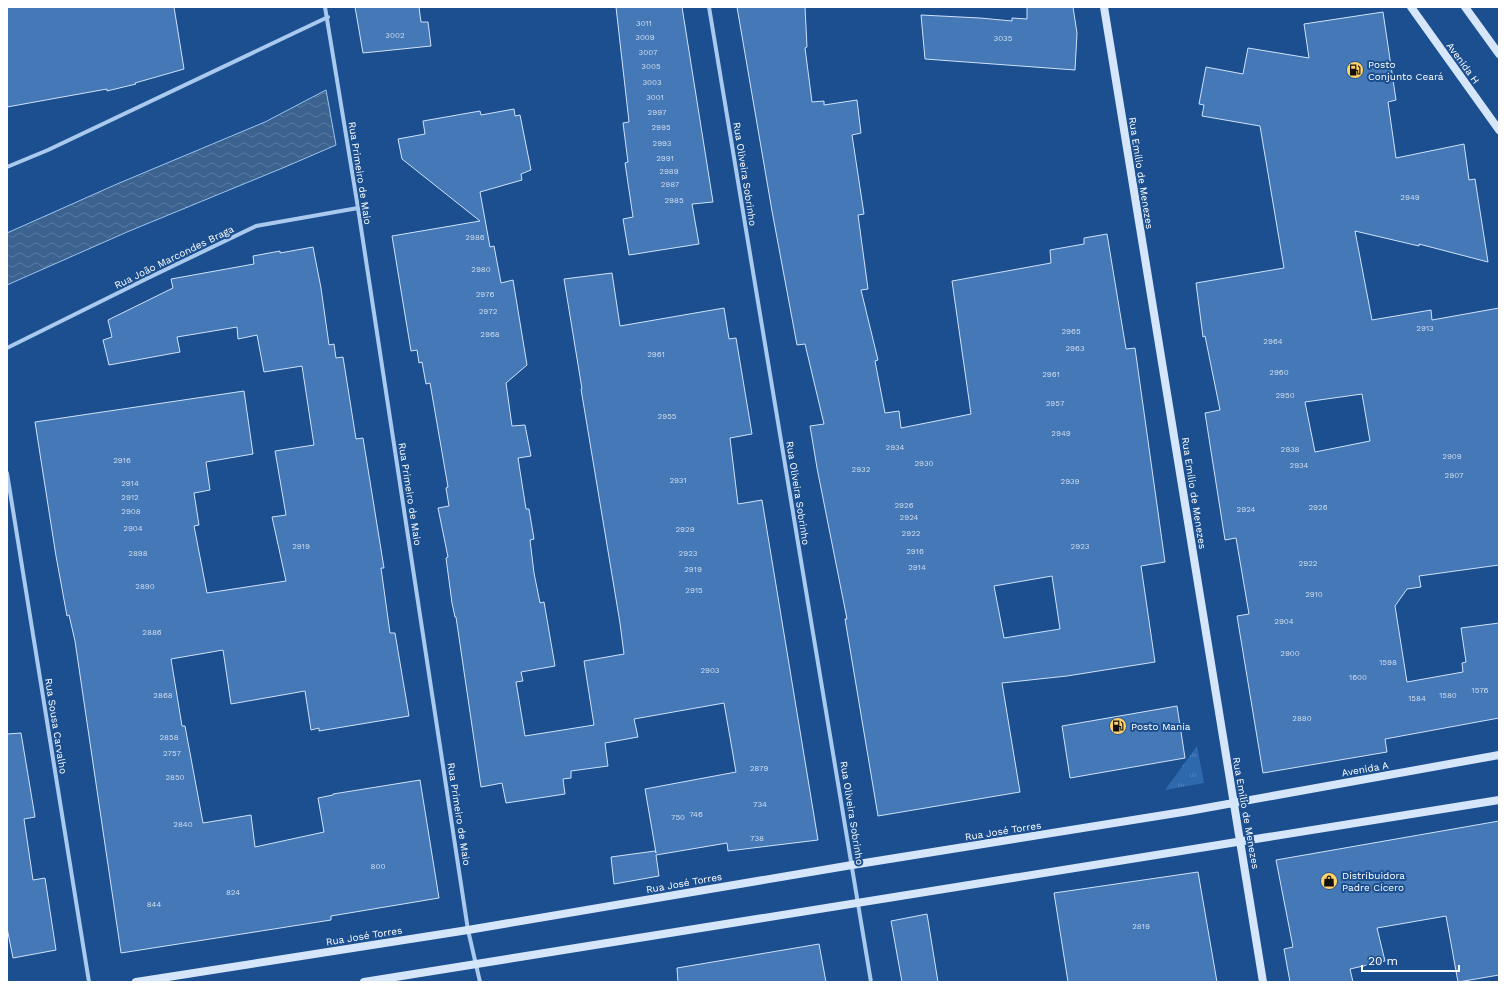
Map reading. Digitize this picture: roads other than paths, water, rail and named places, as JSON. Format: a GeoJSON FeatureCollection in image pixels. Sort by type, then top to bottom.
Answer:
{"type":"FeatureCollection","features":[{"type":"Feature","properties":{"kind":"street","name":"Rua Primeiro de Maio"},"geometry":{"type":"LineString","coordinates":[[325,7],[328,17],[358,208],[468,930],[477,963],[480,982]]}},
{"type":"Feature","properties":{"kind":"street","name":"Rua Oliveira Sobrinho"},"geometry":{"type":"LineString","coordinates":[[709,7],[872,982]]}},
{"type":"Feature","properties":{"kind":"street","name":"Rua Emílio de Menezes"},"geometry":{"type":"LineString","coordinates":[[1104,7],[1263,982]]}},
{"type":"Feature","properties":{"kind":"street","name":"Avenida H"},"geometry":{"type":"LineString","coordinates":[[1411,7],[1499,130]]}},
{"type":"Feature","properties":{"kind":"street"},"geometry":{"type":"LineString","coordinates":[[1465,7],[1499,54]]}},
{"type":"Feature","properties":{"kind":"street"},"geometry":{"type":"LineString","coordinates":[[7,167],[48,150],[328,17]]}},
{"type":"Feature","properties":{"kind":"street","name":"Rua João Marcondes Braga"},"geometry":{"type":"LineString","coordinates":[[7,348],[256,226],[358,208]]}},
{"type":"Feature","properties":{"kind":"street","name":"Rua Sousa Carvalho"},"geometry":{"type":"LineString","coordinates":[[7,474],[89,982]]}},
{"type":"Feature","properties":{"kind":"street","name":"Avenida A"},"geometry":{"type":"LineString","coordinates":[[1234,803],[1499,755]]}},
{"type":"Feature","properties":{"kind":"street"},"geometry":{"type":"LineString","coordinates":[[364,982],[1499,800]]}},
{"type":"Feature","properties":{"kind":"street","name":"Rua José Torres"},"geometry":{"type":"LineString","coordinates":[[136,982],[468,930],[852,865],[1234,803]]}},
{"type":"Feature","properties":{"kind":"water"},"geometry":{"type":"Polygon","coordinates":[[[326,90],[336,145],[127,232],[7,285],[7,233],[117,184],[265,122],[326,90]]]}},
{"type":"Feature","properties":{"kind":"place","name":"Posto Conjunto Ceará"},"geometry":{"type":"Point","coordinates":[1355,70]}},
{"type":"Feature","properties":{"kind":"place","name":"Posto Mania"},"geometry":{"type":"Point","coordinates":[1118,726]}},
{"type":"Feature","properties":{"kind":"place","name":"Distribuidora Padre Cícero"},"geometry":{"type":"Point","coordinates":[1329,881]}}]}
